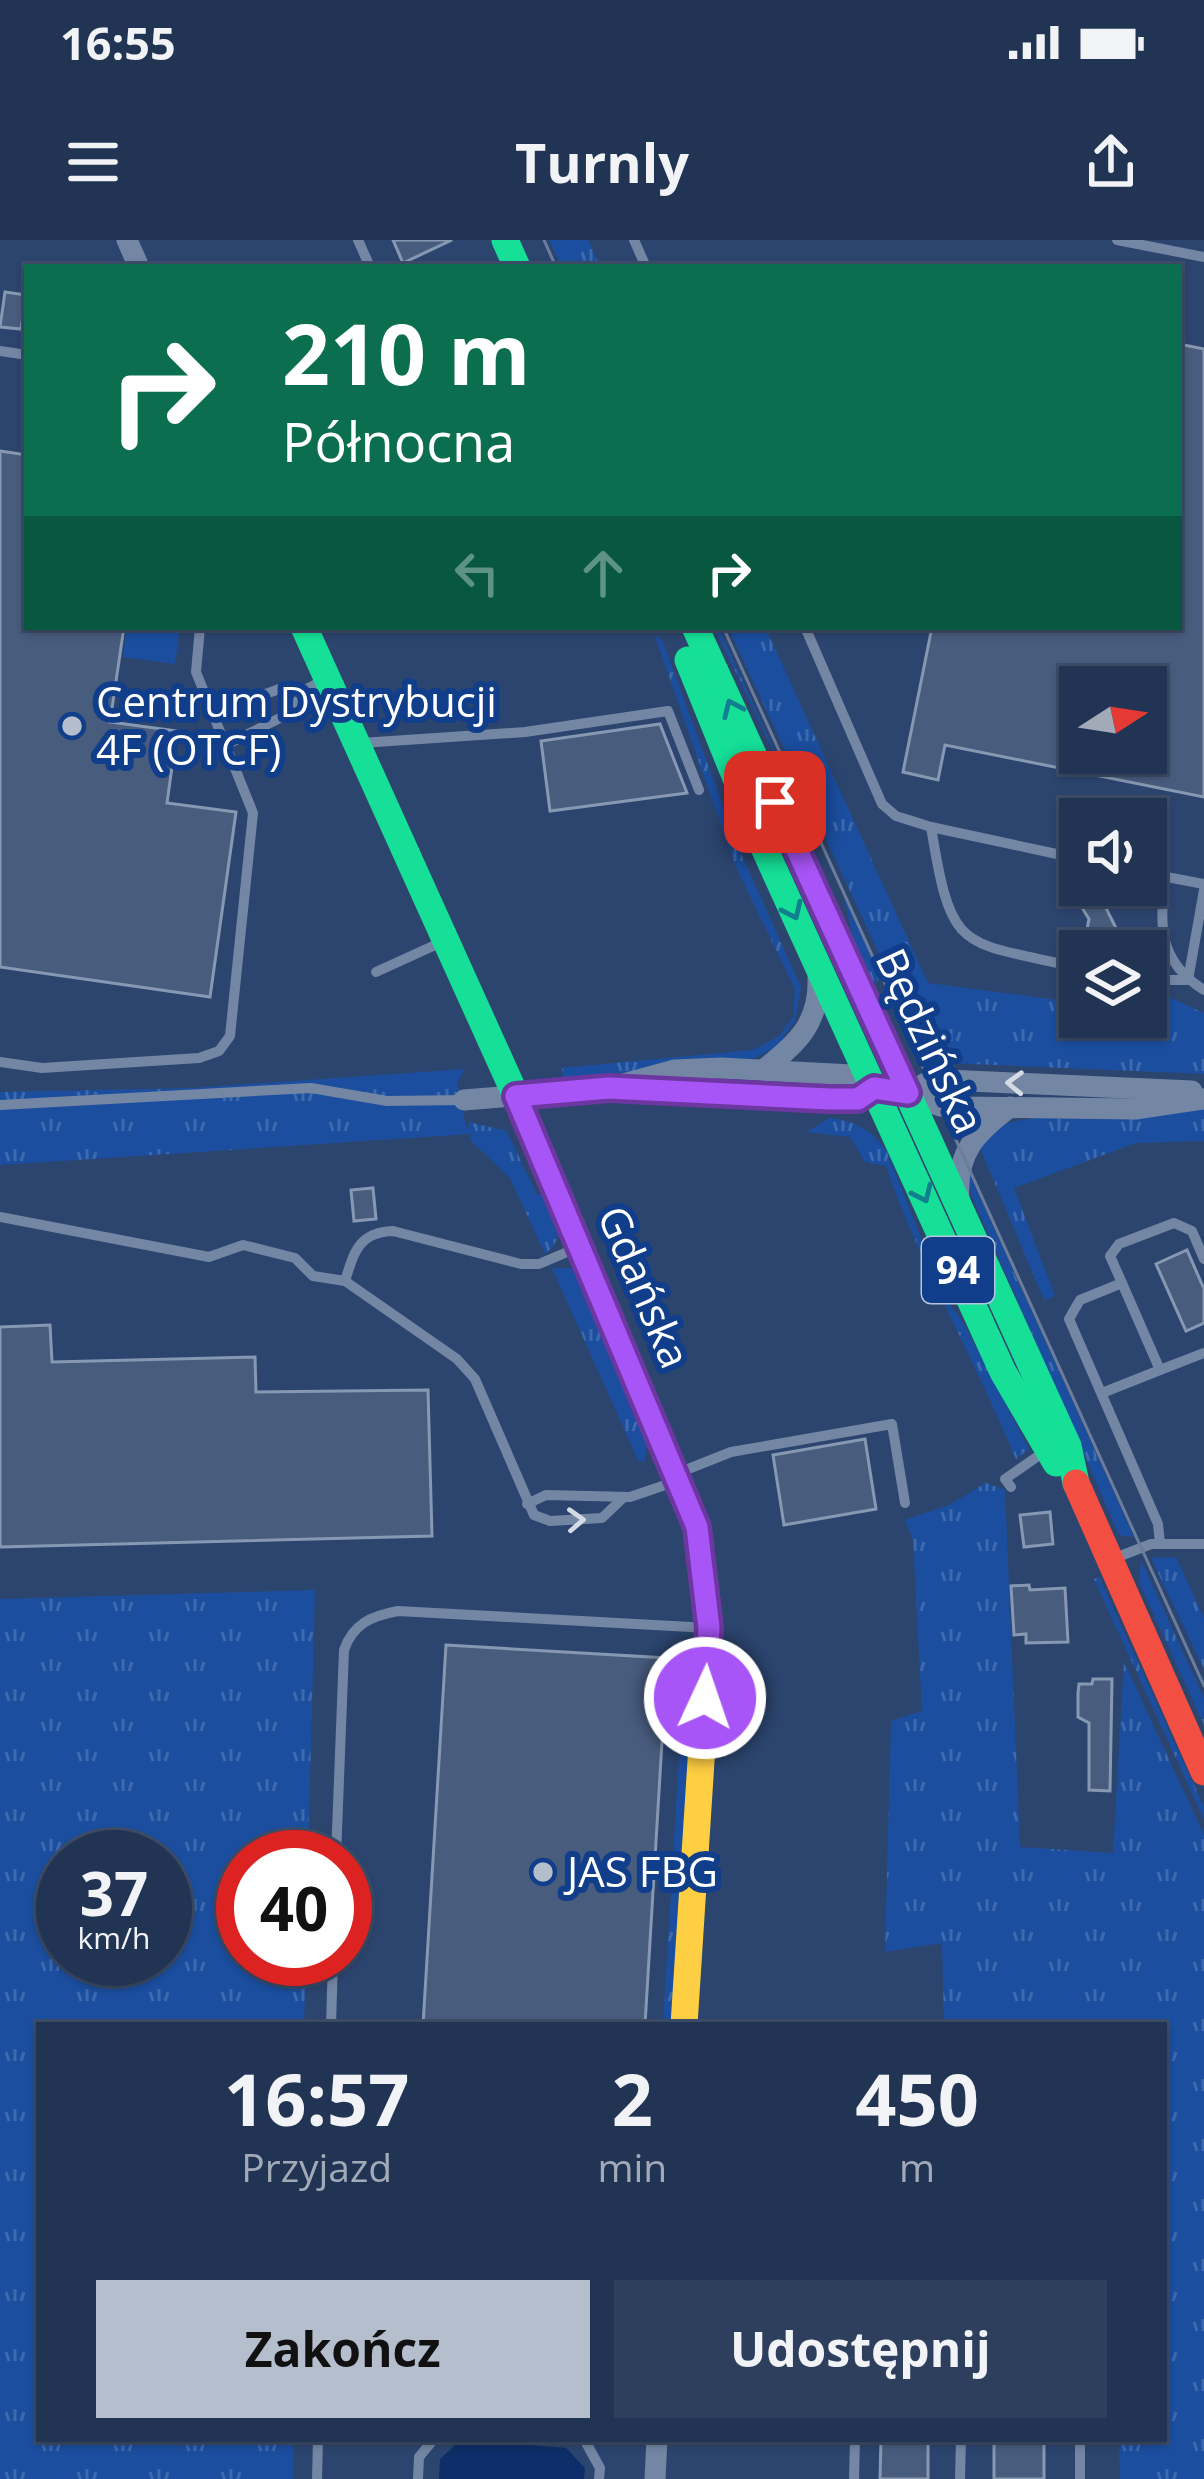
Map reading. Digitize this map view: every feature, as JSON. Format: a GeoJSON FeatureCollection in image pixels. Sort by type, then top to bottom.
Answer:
{"type":"FeatureCollection","features":[{"type":"Feature","properties":{"kind":"main road","name":"Gdańska"},"geometry":{"type":"LineString","coordinates":[[305,630],[315,685],[357,743],[447,940],[679,1476],[701,1548],[709,1628],[684,2022]]}},
{"type":"Feature","properties":{"kind":"main road","name":"Będzińska"},"geometry":{"type":"LineString","coordinates":[[675,630],[817,964],[1003,1372],[1046,1450],[1078,1494]]}},
{"type":"Feature","properties":{"kind":"main road","name":"Będzińska"},"geometry":{"type":"LineString","coordinates":[[696,630],[1067,1446],[1078,1494],[1204,1772]]}},
{"type":"Feature","properties":{"kind":"street"},"geometry":{"type":"LineString","coordinates":[[763,1070],[801,1039],[818,1010],[817,964]]}},
{"type":"Feature","properties":{"kind":"street"},"geometry":{"type":"LineString","coordinates":[[609,1088],[675,1070],[763,1070],[852,1075],[874,1088],[908,1093],[940,1106],[1135,1109],[1204,1095]]}},
{"type":"Feature","properties":{"kind":"street"},"geometry":{"type":"LineString","coordinates":[[908,1093],[929,1081],[948,1080],[1204,1095]]}},
{"type":"Feature","properties":{"kind":"street"},"geometry":{"type":"LineString","coordinates":[[464,1100],[609,1088],[858,1099],[874,1088]]}},
{"type":"Feature","properties":{"kind":"street"},"geometry":{"type":"LineString","coordinates":[[960,1207],[958,1182],[971,1136],[1011,1107]]}},
{"type":"Feature","properties":{"kind":"street"},"geometry":{"type":"LineString","coordinates":[[655,2479],[657,2442]]}},
{"type":"Feature","properties":{"kind":"lane"},"geometry":{"type":"LineString","coordinates":[[1118,240],[1204,257]]}},
{"type":"Feature","properties":{"kind":"lane"},"geometry":{"type":"LineString","coordinates":[[0,1062],[42,1068],[199,1058],[219,1051],[230,1036],[254,814],[196,672],[200,630]]}},
{"type":"Feature","properties":{"kind":"lane"},"geometry":{"type":"LineString","coordinates":[[806,630],[882,804],[896,816],[931,827],[1059,854]]}},
{"type":"Feature","properties":{"kind":"lane"},"geometry":{"type":"LineString","coordinates":[[211,714],[282,688],[315,685]]}},
{"type":"Feature","properties":{"kind":"lane"},"geometry":{"type":"LineString","coordinates":[[226,745],[292,712],[315,685]]}},
{"type":"Feature","properties":{"kind":"lane"},"geometry":{"type":"LineString","coordinates":[[357,743],[525,732],[668,711],[699,790]]}},
{"type":"Feature","properties":{"kind":"lane"},"geometry":{"type":"LineString","coordinates":[[931,827],[943,898],[950,918],[963,933],[978,944],[1059,963]]}},
{"type":"Feature","properties":{"kind":"lane"},"geometry":{"type":"LineString","coordinates":[[252,853],[267,857]]}},
{"type":"Feature","properties":{"kind":"lane"},"geometry":{"type":"LineString","coordinates":[[1167,877],[1204,887],[1188,980]]}},
{"type":"Feature","properties":{"kind":"lane"},"geometry":{"type":"LineString","coordinates":[[1162,906],[1159,925],[1171,963],[1204,990]]}},
{"type":"Feature","properties":{"kind":"lane"},"geometry":{"type":"LineString","coordinates":[[376,972],[447,940]]}},
{"type":"Feature","properties":{"kind":"lane"},"geometry":{"type":"LineString","coordinates":[[1167,980],[1188,980]]}},
{"type":"Feature","properties":{"kind":"lane"},"geometry":{"type":"LineString","coordinates":[[0,1105],[311,1088],[387,1101],[464,1100]]}},
{"type":"Feature","properties":{"kind":"lane"},"geometry":{"type":"LineString","coordinates":[[0,1217],[209,1257],[243,1245],[296,1258],[313,1276],[345,1281],[457,1359],[475,1379],[526,1504],[534,1515],[550,1521],[602,1518],[623,1498],[731,1452],[892,1424],[905,1502]]}},
{"type":"Feature","properties":{"kind":"lane"},"geometry":{"type":"LineString","coordinates":[[1160,1370],[1110,1256],[1119,1244],[1174,1223],[1192,1231],[1204,1259]]}},
{"type":"Feature","properties":{"kind":"lane"},"geometry":{"type":"LineString","coordinates":[[345,1281],[361,1240],[374,1231],[393,1231],[521,1264],[539,1264],[581,1246]]}},
{"type":"Feature","properties":{"kind":"lane"},"geometry":{"type":"LineString","coordinates":[[1122,1283],[1080,1300],[1069,1318],[1158,1523],[1160,1543]]}},
{"type":"Feature","properties":{"kind":"lane"},"geometry":{"type":"LineString","coordinates":[[1102,1393],[1204,1353]]}},
{"type":"Feature","properties":{"kind":"lane"},"geometry":{"type":"LineString","coordinates":[[1011,1487],[1005,1479],[1046,1450]]}},
{"type":"Feature","properties":{"kind":"lane"},"geometry":{"type":"LineString","coordinates":[[526,1504],[546,1495],[600,1492],[623,1498]]}},
{"type":"Feature","properties":{"kind":"lane"},"geometry":{"type":"LineString","coordinates":[[1107,1561],[1160,1543],[1204,1544]]}},
{"type":"Feature","properties":{"kind":"lane"},"geometry":{"type":"LineString","coordinates":[[337,1830],[344,1650],[350,1632],[366,1621],[398,1611],[709,1628]]}},
{"type":"Feature","properties":{"kind":"lane"},"geometry":{"type":"LineString","coordinates":[[331,2022],[332,1986]]}},
{"type":"Feature","properties":{"kind":"lane"},"geometry":{"type":"LineString","coordinates":[[316,2479],[318,2442]]}},
{"type":"Feature","properties":{"kind":"lane"},"geometry":{"type":"LineString","coordinates":[[418,2479],[419,2457],[432,2442]]}},
{"type":"Feature","properties":{"kind":"lane"},"geometry":{"type":"LineString","coordinates":[[586,2442],[600,2468],[599,2479]]}},
{"type":"Feature","properties":{"kind":"lane"},"geometry":{"type":"LineString","coordinates":[[854,2479],[855,2442]]}},
{"type":"Feature","properties":{"kind":"lane"},"geometry":{"type":"LineString","coordinates":[[960,2479],[961,2442]]}},
{"type":"Feature","properties":{"kind":"lane"},"geometry":{"type":"LineString","coordinates":[[1080,2442],[1080,2479]]}},
{"type":"Feature","properties":{"kind":"green space"},"geometry":{"type":"Polygon","coordinates":[[[549,240],[588,240],[599,264],[561,264],[549,240]]]}},
{"type":"Feature","properties":{"kind":"green space"},"geometry":{"type":"Polygon","coordinates":[[[127,630],[180,630],[175,664],[123,657],[127,630]]]}},
{"type":"Feature","properties":{"kind":"green space"},"geometry":{"type":"Polygon","coordinates":[[[715,630],[719,630],[814,836],[715,630]]]}},
{"type":"Feature","properties":{"kind":"green space"},"geometry":{"type":"Polygon","coordinates":[[[729,630],[766,630],[928,983],[1059,1000],[1059,1038],[1167,1038],[1167,996],[1204,1013],[1204,1074],[946,1063],[900,976],[887,971],[729,630]]]}},
{"type":"Feature","properties":{"kind":"green space"},"geometry":{"type":"Polygon","coordinates":[[[655,636],[662,640],[739,849],[801,987],[795,1021],[783,1037],[786,1042],[749,1061],[686,1063],[563,1082],[562,1068],[753,1050],[779,1036],[793,1017],[795,989],[735,865],[655,636]]]}},
{"type":"Feature","properties":{"kind":"green space"},"geometry":{"type":"Polygon","coordinates":[[[843,893],[878,982],[873,983],[854,942],[843,893]]]}},
{"type":"Feature","properties":{"kind":"green space"},"geometry":{"type":"Polygon","coordinates":[[[465,1069],[457,1082],[466,1126],[470,1130],[468,1122],[507,1131],[537,1195],[545,1193],[552,1209],[558,1233],[545,1254],[510,1178],[470,1140],[471,1134],[0,1165],[0,1092],[193,1088],[465,1069]]]}},
{"type":"Feature","properties":{"kind":"green space"},"geometry":{"type":"Polygon","coordinates":[[[1204,1109],[1204,1141],[1136,1143],[1014,1188],[1055,1296],[1044,1300],[978,1143],[1007,1123],[1034,1118],[1204,1109]]]}},
{"type":"Feature","properties":{"kind":"green space"},"geometry":{"type":"Polygon","coordinates":[[[830,1118],[863,1128],[887,1152],[945,1299],[963,1322],[1029,1449],[1016,1459],[916,1241],[886,1166],[865,1162],[850,1137],[806,1132],[830,1118]]]}},
{"type":"Feature","properties":{"kind":"green space"},"geometry":{"type":"Polygon","coordinates":[[[968,1171],[1134,1537],[1119,1535],[971,1194],[968,1171]]]}},
{"type":"Feature","properties":{"kind":"green space"},"geometry":{"type":"Polygon","coordinates":[[[552,1268],[574,1268],[649,1432],[644,1463],[638,1460],[552,1268]]]}},
{"type":"Feature","properties":{"kind":"green space"},"geometry":{"type":"Polygon","coordinates":[[[986,1483],[1005,1490],[1020,1847],[1113,1853],[1124,1662],[1204,1835],[1204,2479],[1120,2479],[1119,2442],[1167,2442],[1167,2022],[944,2022],[942,1943],[885,1952],[891,1721],[922,1711],[913,1540],[905,1520],[949,1505],[986,1483]]]}},
{"type":"Feature","properties":{"kind":"green space"},"geometry":{"type":"Polygon","coordinates":[[[1176,1557],[1204,1618],[1204,1669],[1151,1558],[1176,1557]]]}},
{"type":"Feature","properties":{"kind":"green space"},"geometry":{"type":"Polygon","coordinates":[[[1141,1560],[1204,1698],[1204,1725],[1139,1582],[1141,1560]]]}},
{"type":"Feature","properties":{"kind":"green space"},"geometry":{"type":"Polygon","coordinates":[[[1099,1577],[1204,1807],[1204,1820],[1094,1579],[1099,1577]]]}},
{"type":"Feature","properties":{"kind":"green space"},"geometry":{"type":"Polygon","coordinates":[[[315,1590],[309,1830],[216,1830],[216,1986],[305,1986],[304,2022],[36,2022],[36,2442],[294,2442],[293,2479],[0,2479],[0,1599],[315,1590]]]}},
{"type":"Feature","properties":{"kind":"green space"},"geometry":{"type":"Polygon","coordinates":[[[685,1657],[695,1680],[673,2022],[663,2022],[685,1657]]]}},
{"type":"Feature","properties":{"kind":"shaded area"},"geometry":{"type":"Polygon","coordinates":[[[459,2442],[566,2448],[585,2468],[584,2479],[439,2479],[440,2459],[459,2442]]]}},
{"type":"Feature","properties":{"kind":"building"},"geometry":{"type":"Polygon","coordinates":[[[393,240],[452,240],[403,263],[393,240]]]}},
{"type":"Feature","properties":{"kind":"building"},"geometry":{"type":"Polygon","coordinates":[[[5,292],[24,295],[21,329],[0,327],[5,292]]]}},
{"type":"Feature","properties":{"kind":"building"},"geometry":{"type":"Polygon","coordinates":[[[1182,345],[1204,349],[1204,797],[1089,774],[1167,774],[1167,666],[1059,666],[1059,768],[945,745],[938,780],[903,772],[931,630],[1182,630],[1182,345]]]}},
{"type":"Feature","properties":{"kind":"building","name":"Centrum Dystrybucji 4F (OTCF)"},"geometry":{"type":"Polygon","coordinates":[[[0,451],[24,455],[24,630],[124,630],[110,722],[177,731],[167,803],[236,812],[210,997],[0,967],[0,451]]]}},
{"type":"Feature","properties":{"kind":"building"},"geometry":{"type":"Polygon","coordinates":[[[660,724],[687,793],[550,811],[541,741],[660,724]]]}},
{"type":"Feature","properties":{"kind":"building"},"geometry":{"type":"Polygon","coordinates":[[[1081,906],[1105,906],[1117,930],[1087,930],[1089,919],[1081,906]]]}},
{"type":"Feature","properties":{"kind":"building"},"geometry":{"type":"Polygon","coordinates":[[[373,1188],[376,1219],[354,1221],[351,1190],[373,1188]]]}},
{"type":"Feature","properties":{"kind":"building"},"geometry":{"type":"Polygon","coordinates":[[[1187,1250],[1204,1289],[1204,1323],[1186,1331],[1156,1264],[1187,1250]]]}},
{"type":"Feature","properties":{"kind":"building"},"geometry":{"type":"Polygon","coordinates":[[[50,1325],[52,1362],[255,1357],[256,1392],[428,1390],[432,1536],[0,1547],[0,1327],[50,1325]]]}},
{"type":"Feature","properties":{"kind":"building"},"geometry":{"type":"Polygon","coordinates":[[[865,1439],[876,1509],[784,1525],[773,1455],[865,1439]]]}},
{"type":"Feature","properties":{"kind":"building"},"geometry":{"type":"Polygon","coordinates":[[[1050,1512],[1053,1544],[1024,1547],[1020,1515],[1050,1512]]]}},
{"type":"Feature","properties":{"kind":"building"},"geometry":{"type":"Polygon","coordinates":[[[1029,1585],[1030,1590],[1065,1588],[1068,1642],[1026,1643],[1026,1634],[1014,1635],[1011,1586],[1029,1585]]]}},
{"type":"Feature","properties":{"kind":"building","name":"JAS FBG"},"geometry":{"type":"Polygon","coordinates":[[[446,1645],[667,1658],[645,2022],[423,2022],[446,1645]]]}},
{"type":"Feature","properties":{"kind":"building"},"geometry":{"type":"Polygon","coordinates":[[[1093,1679],[1112,1679],[1110,1791],[1089,1790],[1089,1723],[1078,1717],[1078,1693],[1079,1684],[1092,1684],[1093,1679]]]}},
{"type":"Feature","properties":{"kind":"building"},"geometry":{"type":"Polygon","coordinates":[[[881,2442],[928,2442],[928,2479],[880,2479],[881,2442]]]}},
{"type":"Feature","properties":{"kind":"building"},"geometry":{"type":"Polygon","coordinates":[[[994,2442],[1044,2442],[1044,2479],[994,2479],[994,2442]]]}},
{"type":"Feature","properties":{"kind":"tram line"},"geometry":{"type":"LineString","coordinates":[[544,240],[555,264]]}},
{"type":"Feature","properties":{"kind":"tram line"},"geometry":{"type":"LineString","coordinates":[[724,630],[1204,1686]]}},
{"type":"Feature","properties":{"kind":"traffic: fast"},"geometry":{"type":"LineString","coordinates":[[505,240],[516,264]]}},
{"type":"Feature","properties":{"kind":"traffic: fast"},"geometry":{"type":"LineString","coordinates":[[305,630],[516,1096],[697,1527],[709,1628],[705,1699]]}},
{"type":"Feature","properties":{"kind":"traffic: fast"},"geometry":{"type":"LineString","coordinates":[[696,630],[1068,1446],[1076,1483]]}},
{"type":"Feature","properties":{"kind":"traffic: fast"},"geometry":{"type":"LineString","coordinates":[[688,660],[765,850],[1003,1372],[1056,1463]]}},
{"type":"Feature","properties":{"kind":"traffic: slow"},"geometry":{"type":"LineString","coordinates":[[684,2022],[705,1699]]}},
{"type":"Feature","properties":{"kind":"traffic: jam"},"geometry":{"type":"LineString","coordinates":[[1076,1483],[1204,1772]]}},
{"type":"Feature","properties":{"kind":"place","name":"Centrum Dystrybucji 4F (OTCF)"},"geometry":{"type":"Point","coordinates":[72,726]}},
{"type":"Feature","properties":{"kind":"place","name":"JAS FBG"},"geometry":{"type":"Point","coordinates":[543,1872]}},
{"type":"Feature","properties":{"kind":"route"},"geometry":{"type":"LineString","coordinates":[[705,1698],[709,1628],[697,1527],[516,1096],[609,1088],[829,1099],[858,1099],[874,1088],[908,1093],[775,802]]}}]}
